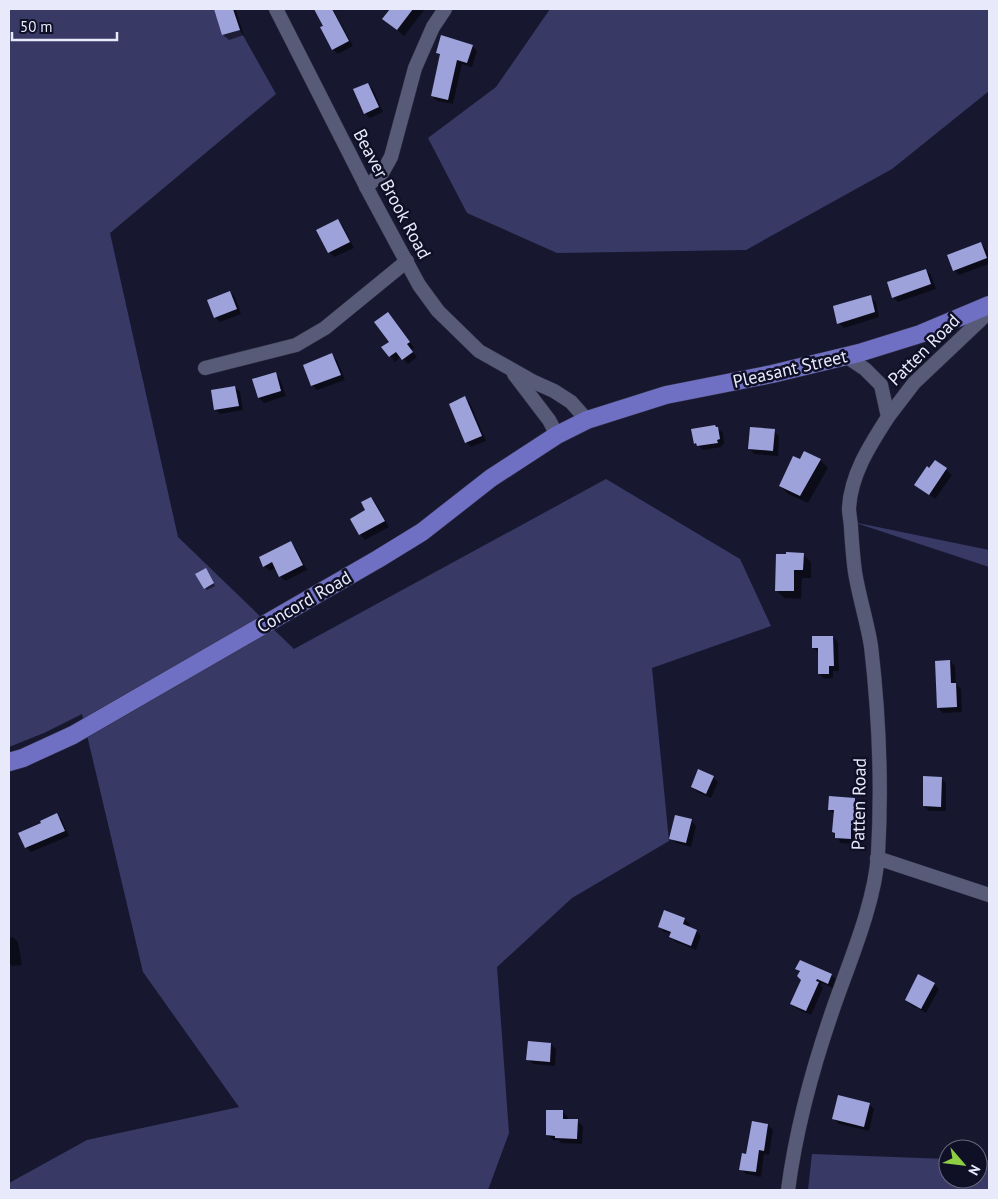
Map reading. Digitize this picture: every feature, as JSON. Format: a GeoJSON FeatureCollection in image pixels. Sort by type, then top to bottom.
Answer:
{"type":"FeatureCollection","features":[{"type":"Feature","properties":{"kind":"main road","name":"Pleasant Street"},"geometry":{"type":"LineString","coordinates":[[587,420],[666,394],[755,378],[847,357],[920,334],[989,305]]}},
{"type":"Feature","properties":{"kind":"main road","name":"Concord Road"},"geometry":{"type":"LineString","coordinates":[[9,762],[23,758],[73,735],[384,556],[422,532],[491,478],[557,434],[587,420]]}},
{"type":"Feature","properties":{"kind":"street","name":"Beaver Brook Road"},"geometry":{"type":"LineString","coordinates":[[276,9],[366,187],[419,285],[438,311],[479,351],[554,391],[571,402],[587,420]]}},
{"type":"Feature","properties":{"kind":"street"},"geometry":{"type":"LineString","coordinates":[[366,187],[382,173],[391,157],[415,68],[433,27],[445,9]]}},
{"type":"Feature","properties":{"kind":"street"},"geometry":{"type":"LineString","coordinates":[[205,368],[296,345],[325,328],[407,261]]}},
{"type":"Feature","properties":{"kind":"street","name":"Patten Road"},"geometry":{"type":"LineString","coordinates":[[788,1190],[805,1096],[861,929],[878,858],[880,766],[873,669],[855,572],[849,510],[857,471],[876,435],[914,382],[989,312]]}},
{"type":"Feature","properties":{"kind":"street","name":"Patten Road"},"geometry":{"type":"LineString","coordinates":[[847,357],[881,385],[888,417]]}},
{"type":"Feature","properties":{"kind":"street","name":"Beaver Brook Road"},"geometry":{"type":"LineString","coordinates":[[511,369],[549,420],[557,434]]}},
{"type":"Feature","properties":{"kind":"street"},"geometry":{"type":"LineString","coordinates":[[878,858],[989,895]]}},
{"type":"Feature","properties":{"kind":"shaded area"},"geometry":{"type":"Polygon","coordinates":[[[9,9],[220,9],[240,30],[276,94],[110,233],[178,537],[294,649],[606,479],[740,559],[771,626],[652,668],[669,841],[572,898],[497,967],[509,1133],[488,1190],[9,1190],[9,1183],[87,1140],[239,1107],[143,972],[82,714],[44,733],[9,747],[9,9]]]}},
{"type":"Feature","properties":{"kind":"shaded area"},"geometry":{"type":"Polygon","coordinates":[[[550,9],[989,9],[989,91],[892,169],[746,250],[557,253],[467,213],[428,138],[496,87],[550,9]]]}},
{"type":"Feature","properties":{"kind":"shaded area"},"geometry":{"type":"Polygon","coordinates":[[[853,522],[989,550],[989,567],[853,522]]]}},
{"type":"Feature","properties":{"kind":"shaded area"},"geometry":{"type":"Polygon","coordinates":[[[812,1154],[938,1159],[938,1189],[988,1189],[989,1160],[989,1190],[808,1190],[812,1154]]]}},
{"type":"Feature","properties":{"kind":"building"},"geometry":{"type":"Polygon","coordinates":[[[214,9],[233,9],[240,30],[222,35],[214,9]]]}},
{"type":"Feature","properties":{"kind":"building"},"geometry":{"type":"Polygon","coordinates":[[[314,9],[332,9],[349,41],[332,50],[320,27],[323,26],[314,9]]]}},
{"type":"Feature","properties":{"kind":"building"},"geometry":{"type":"Polygon","coordinates":[[[390,9],[413,9],[397,30],[382,19],[390,9]]]}},
{"type":"Feature","properties":{"kind":"building"},"geometry":{"type":"Polygon","coordinates":[[[441,35],[473,45],[467,63],[457,60],[448,100],[431,96],[440,54],[436,53],[441,35]]]}},
{"type":"Feature","properties":{"kind":"building"},"geometry":{"type":"Polygon","coordinates":[[[368,83],[379,107],[364,114],[353,89],[368,83]]]}},
{"type":"Feature","properties":{"kind":"building"},"geometry":{"type":"Polygon","coordinates":[[[338,219],[350,242],[328,253],[316,230],[338,219]]]}},
{"type":"Feature","properties":{"kind":"building"},"geometry":{"type":"Polygon","coordinates":[[[981,242],[987,258],[953,271],[947,255],[981,242]]]}},
{"type":"Feature","properties":{"kind":"building"},"geometry":{"type":"Polygon","coordinates":[[[926,269],[931,284],[892,298],[887,282],[926,269]]]}},
{"type":"Feature","properties":{"kind":"building"},"geometry":{"type":"Polygon","coordinates":[[[230,291],[237,309],[214,318],[207,300],[230,291]]]}},
{"type":"Feature","properties":{"kind":"building"},"geometry":{"type":"Polygon","coordinates":[[[871,295],[875,312],[837,324],[833,306],[871,295]]]}},
{"type":"Feature","properties":{"kind":"building"},"geometry":{"type":"Polygon","coordinates":[[[388,312],[410,342],[407,344],[413,352],[402,360],[396,352],[389,357],[381,347],[389,342],[374,322],[388,312]]]}},
{"type":"Feature","properties":{"kind":"building"},"geometry":{"type":"Polygon","coordinates":[[[332,353],[341,375],[311,386],[303,365],[332,353]]]}},
{"type":"Feature","properties":{"kind":"building"},"geometry":{"type":"Polygon","coordinates":[[[276,372],[281,391],[258,398],[252,379],[276,372]]]}},
{"type":"Feature","properties":{"kind":"building"},"geometry":{"type":"Polygon","coordinates":[[[235,386],[239,406],[214,410],[211,390],[235,386]]]}},
{"type":"Feature","properties":{"kind":"building"},"geometry":{"type":"Polygon","coordinates":[[[465,396],[482,436],[465,443],[449,404],[465,396]]]}},
{"type":"Feature","properties":{"kind":"building"},"geometry":{"type":"Polygon","coordinates":[[[715,425],[718,427],[720,439],[717,440],[718,443],[697,446],[696,443],[694,444],[691,429],[715,425]]]}},
{"type":"Feature","properties":{"kind":"building"},"geometry":{"type":"Polygon","coordinates":[[[750,427],[775,429],[773,451],[748,449],[750,427]]]}},
{"type":"Feature","properties":{"kind":"building"},"geometry":{"type":"Polygon","coordinates":[[[804,451],[821,459],[800,496],[779,486],[793,456],[800,459],[804,451]]]}},
{"type":"Feature","properties":{"kind":"building"},"geometry":{"type":"Polygon","coordinates":[[[935,460],[947,468],[929,495],[914,485],[927,466],[929,468],[935,460]]]}},
{"type":"Feature","properties":{"kind":"building"},"geometry":{"type":"Polygon","coordinates":[[[371,497],[385,521],[359,535],[350,519],[365,510],[361,502],[371,497]]]}},
{"type":"Feature","properties":{"kind":"building"},"geometry":{"type":"Polygon","coordinates":[[[291,541],[303,565],[279,577],[272,562],[263,567],[259,557],[291,541]]]}},
{"type":"Feature","properties":{"kind":"building"},"geometry":{"type":"Polygon","coordinates":[[[786,552],[804,553],[803,570],[794,570],[794,591],[775,591],[776,554],[786,554],[786,552]]]}},
{"type":"Feature","properties":{"kind":"building"},"geometry":{"type":"Polygon","coordinates":[[[206,568],[214,583],[204,589],[195,574],[206,568]]]}},
{"type":"Feature","properties":{"kind":"building"},"geometry":{"type":"Polygon","coordinates":[[[812,636],[833,636],[834,666],[829,666],[829,674],[818,674],[818,648],[812,648],[812,636]]]}},
{"type":"Feature","properties":{"kind":"building"},"geometry":{"type":"Polygon","coordinates":[[[950,660],[951,683],[956,683],[957,707],[937,708],[935,661],[950,660]]]}},
{"type":"Feature","properties":{"kind":"building"},"geometry":{"type":"Polygon","coordinates":[[[698,769],[714,776],[706,794],[691,787],[698,769]]]}},
{"type":"Feature","properties":{"kind":"building"},"geometry":{"type":"Polygon","coordinates":[[[923,776],[942,777],[941,807],[923,806],[923,776]]]}},
{"type":"Feature","properties":{"kind":"building"},"geometry":{"type":"Polygon","coordinates":[[[829,796],[855,798],[854,825],[851,825],[851,839],[835,838],[835,833],[832,832],[834,810],[828,810],[829,796]]]}},
{"type":"Feature","properties":{"kind":"building"},"geometry":{"type":"Polygon","coordinates":[[[57,813],[65,831],[25,848],[18,833],[41,823],[40,821],[57,813]]]}},
{"type":"Feature","properties":{"kind":"building"},"geometry":{"type":"Polygon","coordinates":[[[675,815],[692,819],[686,843],[669,839],[675,815]]]}},
{"type":"Feature","properties":{"kind":"building"},"geometry":{"type":"Polygon","coordinates":[[[664,910],[685,918],[683,924],[697,930],[691,946],[669,937],[671,932],[658,927],[664,910]]]}},
{"type":"Feature","properties":{"kind":"building"},"geometry":{"type":"Polygon","coordinates":[[[800,960],[832,974],[828,984],[817,979],[816,981],[819,982],[806,1011],[790,1004],[801,980],[797,976],[800,971],[795,969],[800,960]]]}},
{"type":"Feature","properties":{"kind":"building"},"geometry":{"type":"Polygon","coordinates":[[[918,974],[935,983],[921,1009],[905,1000],[918,974]]]}},
{"type":"Feature","properties":{"kind":"building"},"geometry":{"type":"Polygon","coordinates":[[[528,1041],[551,1043],[550,1062],[526,1060],[528,1041]]]}},
{"type":"Feature","properties":{"kind":"building"},"geometry":{"type":"Polygon","coordinates":[[[838,1095],[870,1103],[864,1127],[832,1119],[838,1095]]]}},
{"type":"Feature","properties":{"kind":"building"},"geometry":{"type":"Polygon","coordinates":[[[546,1110],[563,1110],[563,1119],[578,1119],[577,1139],[555,1138],[555,1136],[546,1135],[546,1110]]]}},
{"type":"Feature","properties":{"kind":"building"},"geometry":{"type":"Polygon","coordinates":[[[752,1121],[768,1124],[764,1151],[759,1150],[756,1172],[739,1170],[742,1153],[746,1154],[752,1121]]]}}]}
